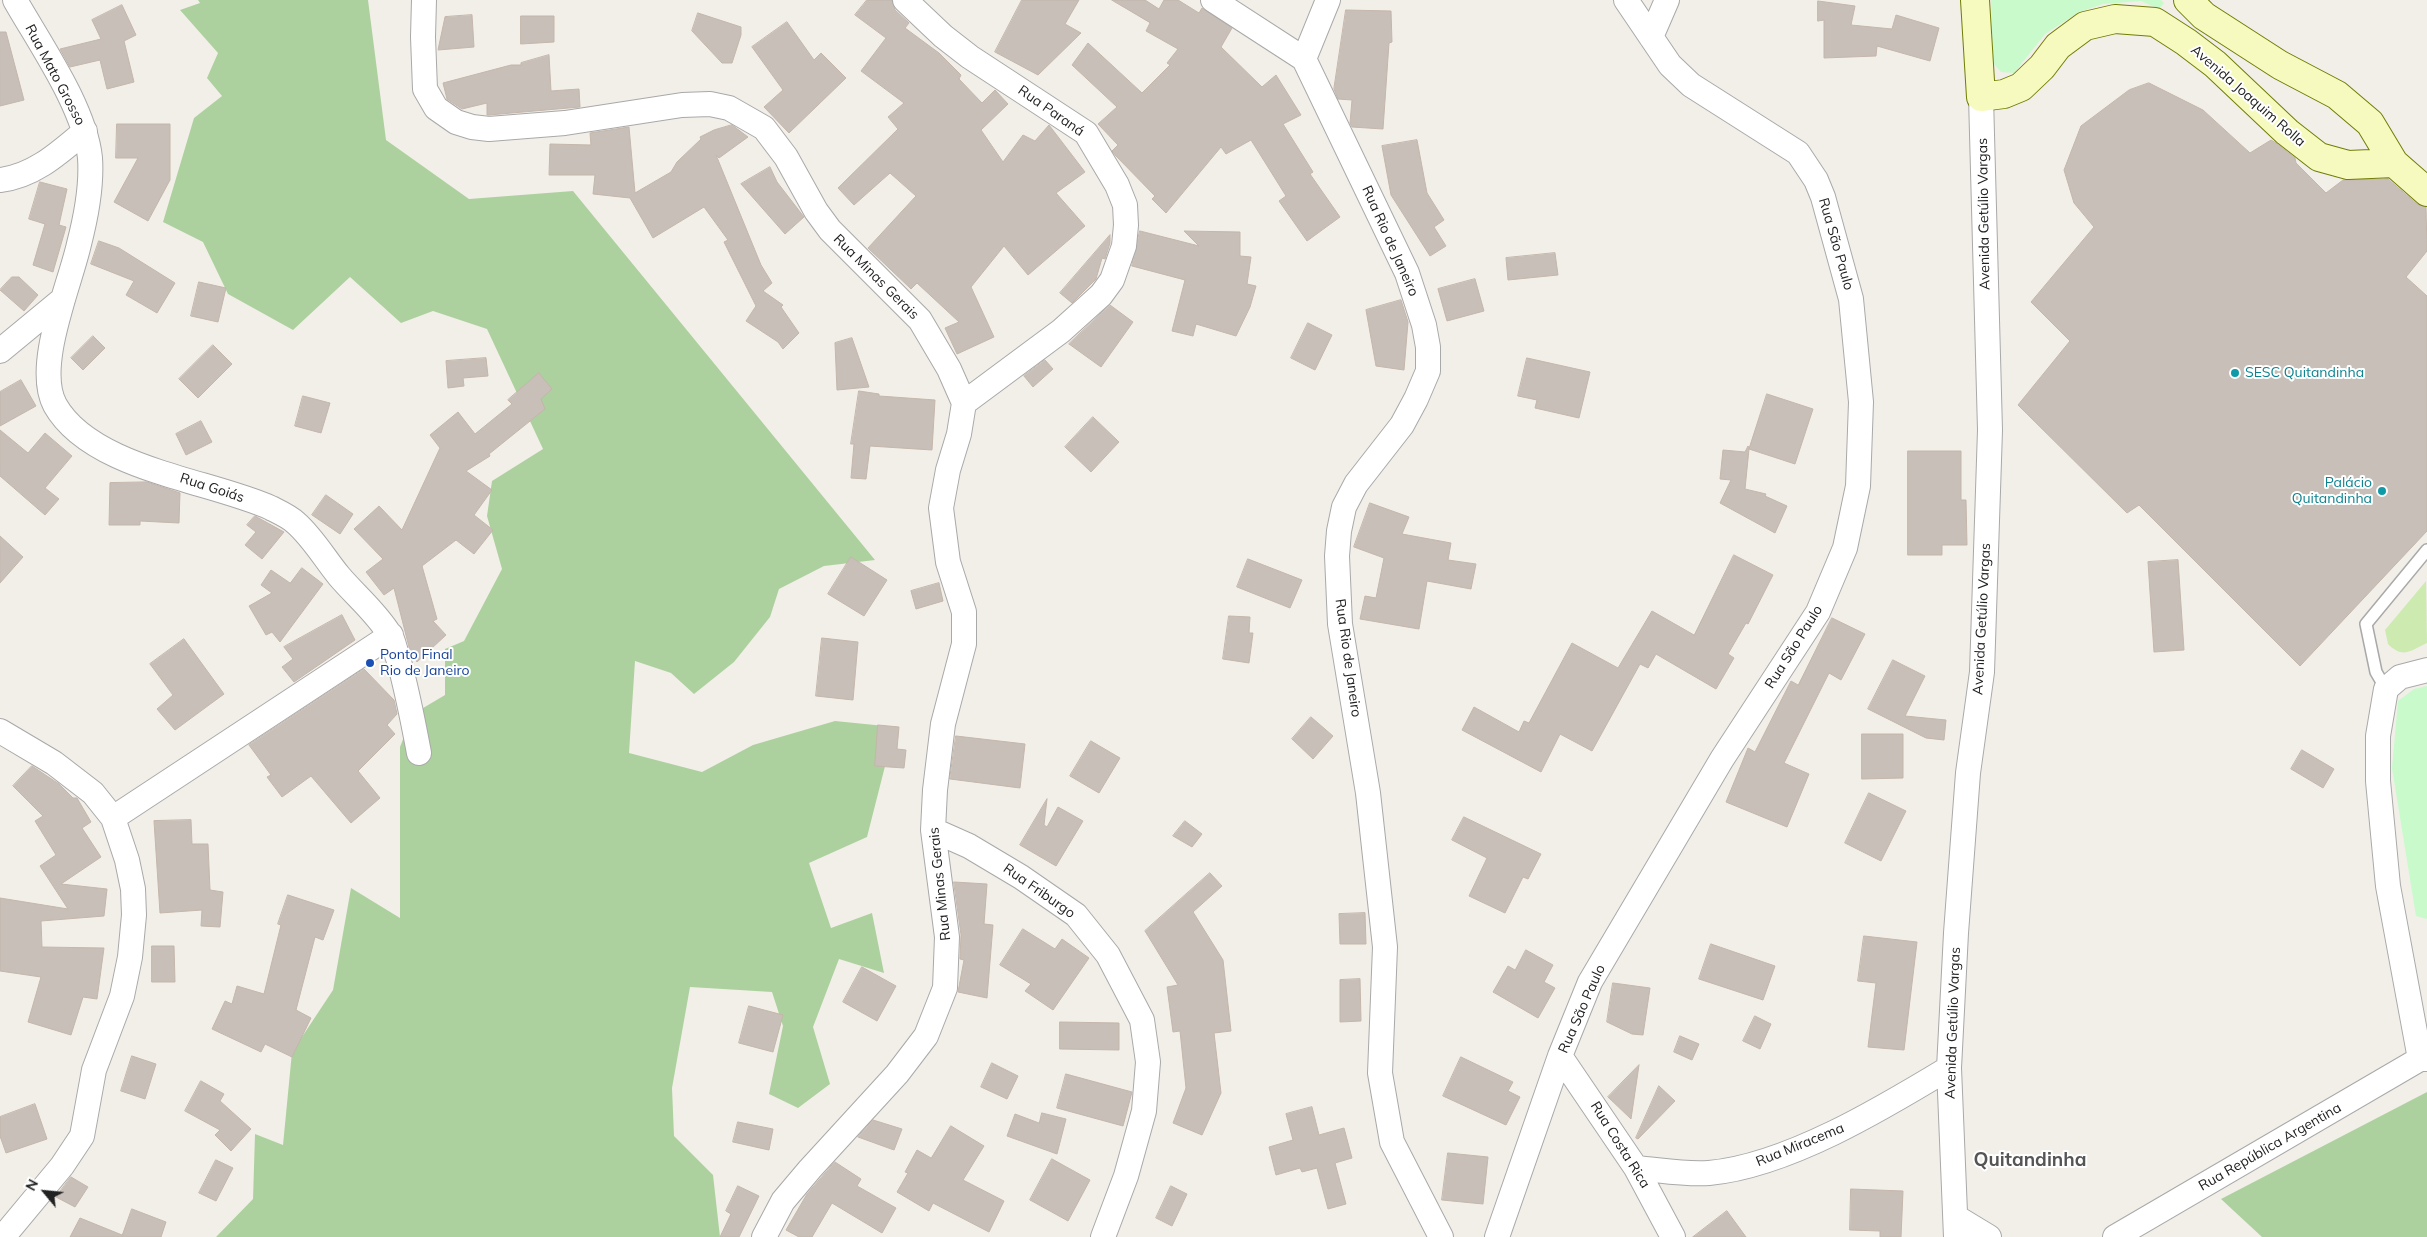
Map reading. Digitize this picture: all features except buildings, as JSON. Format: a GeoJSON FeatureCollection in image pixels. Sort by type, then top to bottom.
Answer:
{"type":"FeatureCollection","features":[{"type":"Feature","properties":{"kind":"street","name":"Rua Mato Grosso"},"geometry":{"type":"LineString","coordinates":[[15,0],[74,106],[84,132],[91,180],[79,244],[57,319],[52,348]]}},
{"type":"Feature","properties":{"kind":"street","name":"Rua Minas Gerais"},"geometry":{"type":"LineString","coordinates":[[424,0],[423,37],[426,89],[436,108],[456,122],[472,127],[490,129],[565,123],[682,105],[710,104],[729,108],[764,128],[786,157],[816,211],[830,230],[920,320],[949,369],[964,403],[959,434],[948,470],[941,508],[948,562],[964,612],[964,644],[944,724],[935,790],[934,830],[947,937],[945,988],[926,1036],[897,1074],[783,1201],[765,1237]]}},
{"type":"Feature","properties":{"kind":"street","name":"Rua Paraná"},"geometry":{"type":"LineString","coordinates":[[904,0],[943,36],[970,57],[1086,133],[1117,185],[1125,205],[1126,226],[1124,246],[1112,280],[1101,294],[1061,331],[964,403]]}},
{"type":"Feature","properties":{"kind":"street"},"geometry":{"type":"LineString","coordinates":[[1213,0],[1304,59],[1328,0]]}},
{"type":"Feature","properties":{"kind":"street","name":"Rua São Paulo"},"geometry":{"type":"LineString","coordinates":[[1497,1237],[1560,1056],[1596,974],[1722,759],[1818,612],[1845,548],[1858,486],[1861,402],[1851,299],[1824,197],[1816,180],[1798,153],[1691,85],[1670,65],[1626,0]]}},
{"type":"Feature","properties":{"kind":"street"},"geometry":{"type":"LineString","coordinates":[[1651,37],[1667,0]]}},
{"type":"Feature","properties":{"kind":"street","name":"Avenida Getúlio Vargas"},"geometry":{"type":"LineString","coordinates":[[1956,1227],[1949,1068],[1956,934],[1968,773],[1982,663],[1990,430],[1981,97],[1975,0]]}},
{"type":"Feature","properties":{"kind":"street"},"geometry":{"type":"LineString","coordinates":[[2186,42],[2196,8],[2280,65],[2337,95],[2370,123],[2394,163],[2427,192]]}},
{"type":"Feature","properties":{"kind":"street","name":"Avenida Joaquim Rolla"},"geometry":{"type":"LineString","coordinates":[[1981,97],[2004,94],[2022,87],[2042,68],[2058,46],[2085,26],[2115,19],[2155,22],[2186,42],[2257,101],[2287,132],[2318,157],[2348,164],[2394,163]]}},
{"type":"Feature","properties":{"kind":"street","name":"Rua Rio de Janeiro"},"geometry":{"type":"LineString","coordinates":[[1304,59],[1407,273],[1424,325],[1428,347],[1428,371],[1416,400],[1402,425],[1356,484],[1344,507],[1339,531],[1337,556],[1340,624],[1368,793],[1385,947],[1380,1073],[1392,1142],[1441,1237]]}},
{"type":"Feature","properties":{"kind":"street"},"geometry":{"type":"LineString","coordinates":[[2257,101],[2280,65]]}},
{"type":"Feature","properties":{"kind":"street"},"geometry":{"type":"LineString","coordinates":[[0,180],[12,178],[49,162],[84,132]]}},
{"type":"Feature","properties":{"kind":"street"},"geometry":{"type":"LineString","coordinates":[[0,351],[64,299]]}},
{"type":"Feature","properties":{"kind":"street","name":"Rua Goiás"},"geometry":{"type":"LineString","coordinates":[[52,348],[49,378],[50,393],[66,420],[94,443],[130,461],[272,508],[295,521],[391,635],[411,706],[419,753]]}},
{"type":"Feature","properties":{"kind":"street"},"geometry":{"type":"LineString","coordinates":[[113,818],[391,635]]}},
{"type":"Feature","properties":{"kind":"street"},"geometry":{"type":"LineString","coordinates":[[2424,1059],[2388,886],[2379,791],[2378,736],[2386,688],[2400,677],[2427,670]]}},
{"type":"Feature","properties":{"kind":"street"},"geometry":{"type":"LineString","coordinates":[[0,731],[70,775],[93,793],[113,818],[127,860],[133,889],[134,915],[130,957],[122,996],[94,1070],[82,1136],[62,1166],[3,1237]]}},
{"type":"Feature","properties":{"kind":"street","name":"Rua Friburgo"},"geometry":{"type":"LineString","coordinates":[[934,830],[986,856],[1021,877],[1076,916],[1108,955],[1142,1020],[1148,1062],[1144,1111],[1126,1176],[1103,1237]]}},
{"type":"Feature","properties":{"kind":"street","name":"Rua Costa Rica"},"geometry":{"type":"LineString","coordinates":[[1560,1056],[1636,1168],[1673,1237]]}},
{"type":"Feature","properties":{"kind":"street","name":"Rua República Argentina"},"geometry":{"type":"LineString","coordinates":[[2115,1237],[2424,1059]]}},
{"type":"Feature","properties":{"kind":"street","name":"Rua Miracema"},"geometry":{"type":"LineString","coordinates":[[1636,1168],[1708,1173],[1753,1164],[1804,1145],[1877,1112],[1949,1068]]}},
{"type":"Feature","properties":{"kind":"street"},"geometry":{"type":"LineString","coordinates":[[1956,1227],[1989,1237]]}},
{"type":"Feature","properties":{"kind":"lane"},"geometry":{"type":"LineString","coordinates":[[2386,688],[2376,672],[2366,624],[2427,550]]}},
{"type":"Feature","properties":{"kind":"green space"},"geometry":{"type":"Polygon","coordinates":[[[198,0],[368,0],[386,140],[469,199],[573,191],[875,560],[824,566],[779,589],[770,617],[734,662],[694,694],[671,673],[635,661],[629,753],[702,772],[753,745],[835,721],[895,727],[867,837],[809,863],[831,928],[872,913],[884,973],[839,959],[813,1027],[830,1084],[798,1108],[769,1094],[783,1026],[772,992],[690,987],[672,1088],[674,1136],[713,1175],[720,1237],[216,1237],[253,1199],[255,1134],[283,1145],[292,1052],[333,990],[351,888],[400,918],[400,747],[413,714],[445,695],[445,649],[464,641],[502,569],[487,516],[492,481],[543,449],[487,329],[433,311],[401,323],[350,277],[293,330],[228,294],[203,242],[163,222],[194,118],[222,96],[207,78],[218,53],[180,10],[200,3],[198,0]]]}},
{"type":"Feature","properties":{"kind":"green space"},"geometry":{"type":"Polygon","coordinates":[[[1991,0],[2161,0],[2164,3],[2159,9],[2141,1],[2103,4],[2079,12],[2045,34],[2014,73],[2001,72],[1993,63],[1991,0]]]}},
{"type":"Feature","properties":{"kind":"green space"},"geometry":{"type":"Polygon","coordinates":[[[2426,581],[2427,643],[2407,652],[2393,649],[2388,644],[2385,630],[2426,581]]]}},
{"type":"Feature","properties":{"kind":"green space"},"geometry":{"type":"Polygon","coordinates":[[[2427,686],[2427,919],[2416,916],[2392,768],[2398,701],[2414,689],[2427,686]]]}},
{"type":"Feature","properties":{"kind":"green space"},"geometry":{"type":"Polygon","coordinates":[[[2427,1092],[2427,1237],[2262,1237],[2221,1199],[2427,1092]]]}},
{"type":"Feature","properties":{"kind":"place","name":"SESC Quitandinha"},"geometry":{"type":"Point","coordinates":[2235,373]}},
{"type":"Feature","properties":{"kind":"place","name":"Palácio Quitandinha"},"geometry":{"type":"Point","coordinates":[2382,491]}},
{"type":"Feature","properties":{"kind":"place","name":"Ponto Final Rio de Janeiro"},"geometry":{"type":"Point","coordinates":[370,663]}},
{"type":"Feature","properties":{"kind":"district","name":"Quitandinha"},"geometry":{"type":"Point","coordinates":[2030,1160]}}]}
